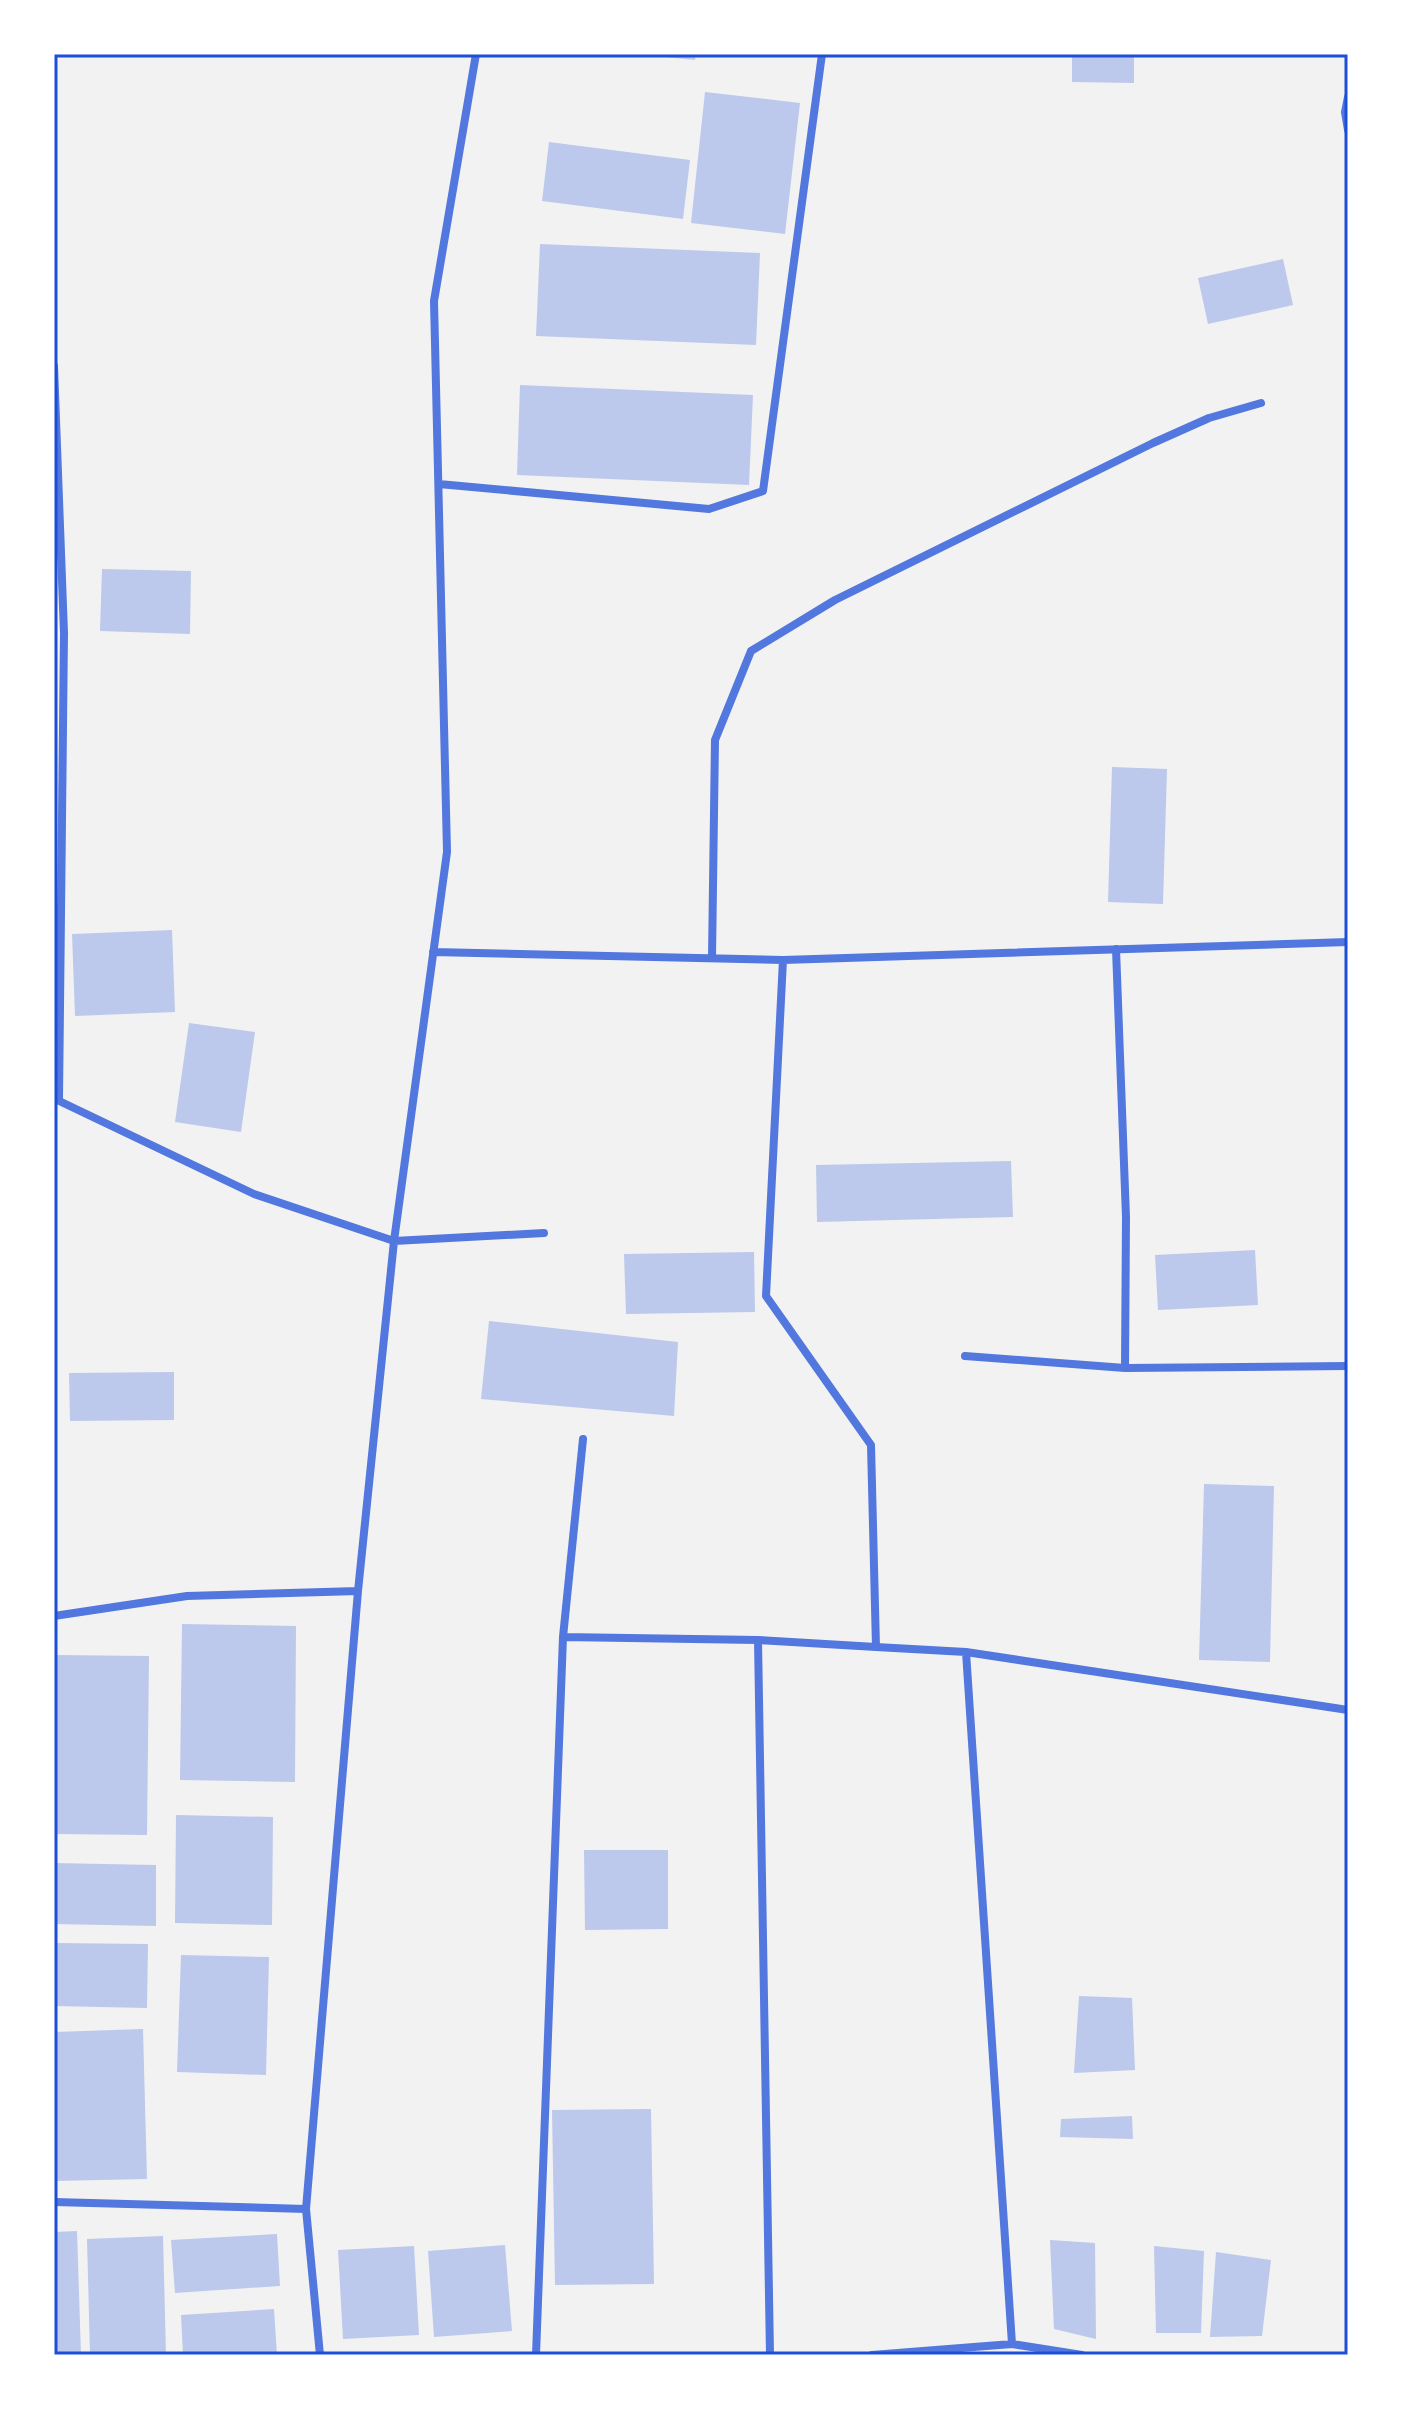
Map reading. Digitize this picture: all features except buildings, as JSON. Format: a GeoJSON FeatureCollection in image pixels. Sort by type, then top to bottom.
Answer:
{"type":"FeatureCollection","features":[{"type":"Feature","properties":{"kind":"street"},"geometry":{"type":"LineString","coordinates":[[320,2355],[306,2209],[358,1591],[394,1241],[447,852],[434,301],[476,54]]}},
{"type":"Feature","properties":{"kind":"street"},"geometry":{"type":"LineString","coordinates":[[439,484],[709,509],[763,491],[822,54]]}},
{"type":"Feature","properties":{"kind":"street"},"geometry":{"type":"LineString","coordinates":[[1348,97],[1348,130]]}},
{"type":"Feature","properties":{"kind":"street"},"geometry":{"type":"LineString","coordinates":[[54,366],[59,632],[56,1099],[254,1194],[394,1241],[544,1233]]}},
{"type":"Feature","properties":{"kind":"street"},"geometry":{"type":"LineString","coordinates":[[712,958],[715,740],[751,651],[835,600],[1153,443],[1209,418],[1261,403]]}},
{"type":"Feature","properties":{"kind":"street"},"geometry":{"type":"LineString","coordinates":[[433,952],[783,960],[1348,942]]}},
{"type":"Feature","properties":{"kind":"street"},"geometry":{"type":"LineString","coordinates":[[1116,949],[1126,1217],[1125,1368]]}},
{"type":"Feature","properties":{"kind":"street"},"geometry":{"type":"LineString","coordinates":[[783,960],[766,1296],[871,1445],[876,1647]]}},
{"type":"Feature","properties":{"kind":"street"},"geometry":{"type":"LineString","coordinates":[[965,1356],[1125,1368],[1348,1366]]}},
{"type":"Feature","properties":{"kind":"street"},"geometry":{"type":"LineString","coordinates":[[536,2355],[563,1637],[583,1439]]}},
{"type":"Feature","properties":{"kind":"street"},"geometry":{"type":"LineString","coordinates":[[54,1616],[187,1596],[358,1591]]}},
{"type":"Feature","properties":{"kind":"street"},"geometry":{"type":"LineString","coordinates":[[563,1637],[758,1640],[966,1652],[1348,1710]]}},
{"type":"Feature","properties":{"kind":"street"},"geometry":{"type":"LineString","coordinates":[[758,1640],[770,2355]]}},
{"type":"Feature","properties":{"kind":"street"},"geometry":{"type":"LineString","coordinates":[[966,1652],[1012,2344]]}},
{"type":"Feature","properties":{"kind":"street"},"geometry":{"type":"LineString","coordinates":[[54,2202],[306,2209]]}},
{"type":"Feature","properties":{"kind":"street"},"geometry":{"type":"LineString","coordinates":[[872,2355],[1012,2344],[1082,2355]]}}]}
